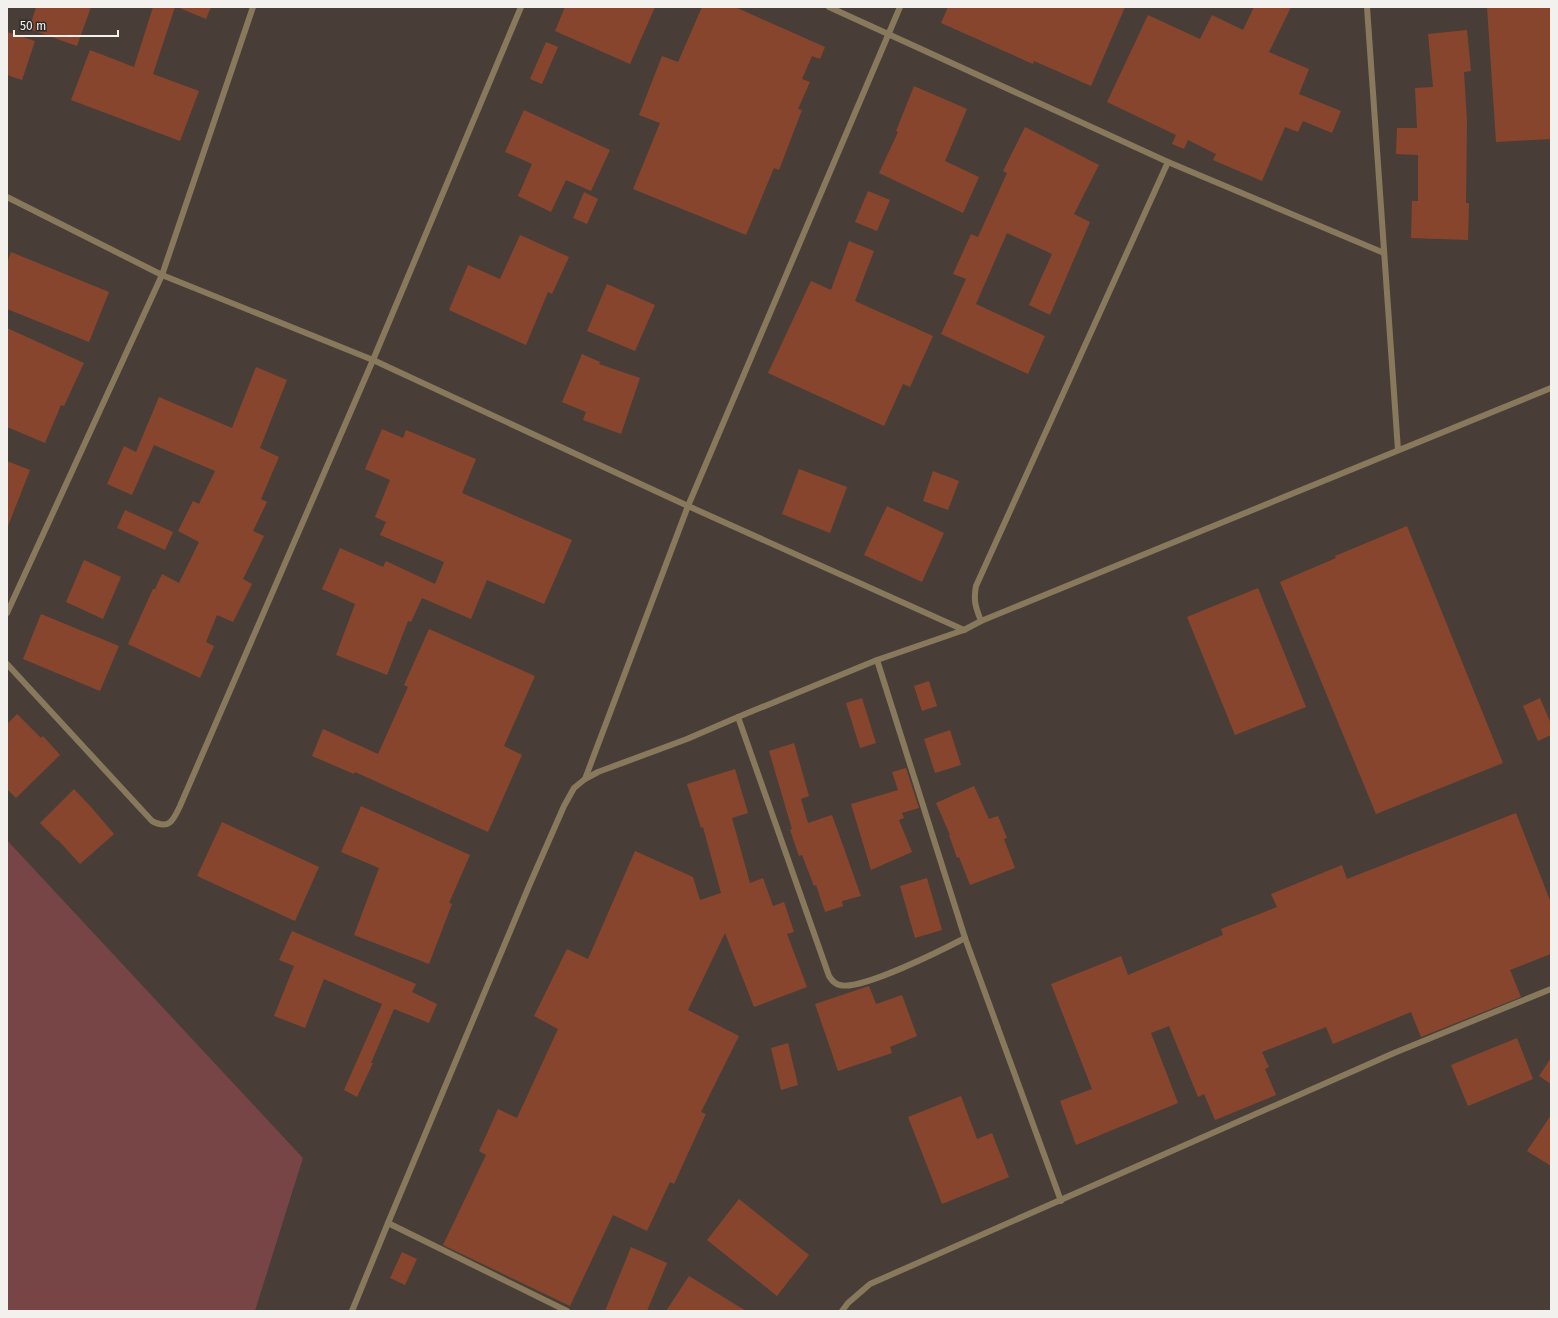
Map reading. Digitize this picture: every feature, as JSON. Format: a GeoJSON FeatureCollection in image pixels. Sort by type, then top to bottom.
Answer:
{"type":"FeatureCollection","features":[{"type":"Feature","properties":{"kind":"lane"},"geometry":{"type":"LineString","coordinates":[[7,613],[162,275],[253,7]]}},
{"type":"Feature","properties":{"kind":"lane"},"geometry":{"type":"LineString","coordinates":[[7,664],[152,821],[159,825],[166,825],[171,822],[187,792],[521,7]]}},
{"type":"Feature","properties":{"kind":"lane"},"geometry":{"type":"LineString","coordinates":[[829,7],[1168,162],[1384,253]]}},
{"type":"Feature","properties":{"kind":"lane"},"geometry":{"type":"LineString","coordinates":[[585,778],[688,506],[900,7]]}},
{"type":"Feature","properties":{"kind":"lane"},"geometry":{"type":"LineString","coordinates":[[1366,7],[1398,450]]}},
{"type":"Feature","properties":{"kind":"lane"},"geometry":{"type":"LineString","coordinates":[[981,621],[975,606],[974,596],[976,586],[1168,162]]}},
{"type":"Feature","properties":{"kind":"lane"},"geometry":{"type":"LineString","coordinates":[[7,198],[162,275],[372,360],[688,506],[964,630]]}},
{"type":"Feature","properties":{"kind":"lane"},"geometry":{"type":"LineString","coordinates":[[352,1311],[558,821],[574,788],[585,778],[687,739],[877,660],[964,630],[981,621],[1551,388]]}},
{"type":"Feature","properties":{"kind":"lane"},"geometry":{"type":"LineString","coordinates":[[877,660],[965,938],[1061,1201]]}},
{"type":"Feature","properties":{"kind":"lane"},"geometry":{"type":"LineString","coordinates":[[738,717],[829,976],[833,982],[841,986],[849,986],[883,976],[938,953],[965,938]]}},
{"type":"Feature","properties":{"kind":"lane"},"geometry":{"type":"LineString","coordinates":[[842,1311],[848,1303],[870,1284],[1394,1053],[1551,989]]}},
{"type":"Feature","properties":{"kind":"lane"},"geometry":{"type":"LineString","coordinates":[[388,1223],[567,1311]]}},
{"type":"Feature","properties":{"kind":"shaded area"},"geometry":{"type":"Polygon","coordinates":[[[7,7],[1551,7],[1551,1311],[255,1311],[303,1158],[7,840],[7,7]]]}},
{"type":"Feature","properties":{"kind":"shaded area"},"geometry":{"type":"Polygon","coordinates":[[[7,840],[303,1158],[255,1311],[7,1311],[7,840]]]}},
{"type":"Feature","properties":{"kind":"building"},"geometry":{"type":"Polygon","coordinates":[[[36,7],[91,7],[77,46],[29,29],[36,7]]]}},
{"type":"Feature","properties":{"kind":"building"},"geometry":{"type":"Polygon","coordinates":[[[153,7],[175,7],[153,74],[199,91],[180,141],[71,100],[90,50],[134,67],[153,7]]]}},
{"type":"Feature","properties":{"kind":"building"},"geometry":{"type":"Polygon","coordinates":[[[177,7],[211,7],[206,19],[177,7]]]}},
{"type":"Feature","properties":{"kind":"building"},"geometry":{"type":"Polygon","coordinates":[[[565,7],[655,7],[630,64],[555,31],[565,7]]]}},
{"type":"Feature","properties":{"kind":"building"},"geometry":{"type":"Polygon","coordinates":[[[702,7],[735,7],[825,47],[820,59],[812,56],[802,79],[810,82],[798,109],[802,110],[779,170],[774,168],[746,235],[633,189],[660,123],[639,115],[662,56],[678,62],[702,7]]]}},
{"type":"Feature","properties":{"kind":"building"},"geometry":{"type":"Polygon","coordinates":[[[948,7],[1125,7],[1091,86],[1034,61],[1033,64],[941,23],[948,7]]]}},
{"type":"Feature","properties":{"kind":"building"},"geometry":{"type":"Polygon","coordinates":[[[1254,7],[1291,7],[1269,52],[1309,69],[1299,94],[1341,111],[1332,133],[1303,121],[1298,132],[1285,127],[1262,181],[1213,160],[1216,154],[1188,140],[1184,149],[1172,144],[1176,135],[1107,102],[1148,15],[1200,39],[1212,15],[1243,30],[1254,7]]]}},
{"type":"Feature","properties":{"kind":"building"},"geometry":{"type":"Polygon","coordinates":[[[1487,7],[1551,7],[1551,139],[1496,142],[1487,7]]]}},
{"type":"Feature","properties":{"kind":"building"},"geometry":{"type":"Polygon","coordinates":[[[1467,30],[1471,71],[1464,72],[1467,120],[1466,203],[1469,203],[1468,240],[1411,238],[1412,201],[1418,201],[1418,155],[1396,154],[1397,128],[1417,128],[1415,88],[1433,87],[1428,34],[1467,30]]]}},
{"type":"Feature","properties":{"kind":"building"},"geometry":{"type":"Polygon","coordinates":[[[7,32],[35,41],[22,80],[7,75],[7,32]]]}},
{"type":"Feature","properties":{"kind":"building"},"geometry":{"type":"Polygon","coordinates":[[[546,42],[558,47],[542,84],[530,79],[546,42]]]}},
{"type":"Feature","properties":{"kind":"building"},"geometry":{"type":"Polygon","coordinates":[[[914,86],[967,109],[945,161],[979,177],[963,213],[879,173],[898,132],[896,131],[914,86]]]}},
{"type":"Feature","properties":{"kind":"building"},"geometry":{"type":"Polygon","coordinates":[[[524,110],[610,150],[591,191],[566,180],[551,212],[518,196],[532,164],[505,152],[524,110]]]}},
{"type":"Feature","properties":{"kind":"building"},"geometry":{"type":"Polygon","coordinates":[[[1025,127],[1099,165],[1074,214],[1090,222],[1050,315],[1029,305],[1052,254],[1007,233],[976,304],[1045,336],[1028,374],[941,334],[966,279],[953,274],[971,234],[978,237],[1007,173],[1003,171],[1025,127]]]}},
{"type":"Feature","properties":{"kind":"building"},"geometry":{"type":"Polygon","coordinates":[[[868,191],[890,200],[877,231],[855,222],[868,191]]]}},
{"type":"Feature","properties":{"kind":"building"},"geometry":{"type":"Polygon","coordinates":[[[584,192],[598,199],[587,224],[573,218],[584,192]]]}},
{"type":"Feature","properties":{"kind":"building"},"geometry":{"type":"Polygon","coordinates":[[[520,235],[569,257],[552,294],[548,292],[526,345],[449,310],[468,265],[500,279],[520,235]]]}},
{"type":"Feature","properties":{"kind":"building"},"geometry":{"type":"Polygon","coordinates":[[[849,241],[874,251],[855,301],[933,336],[910,387],[903,384],[884,426],[768,373],[811,281],[831,290],[849,241]]]}},
{"type":"Feature","properties":{"kind":"building"},"geometry":{"type":"Polygon","coordinates":[[[11,252],[109,292],[89,342],[7,309],[7,263],[11,252]]]}},
{"type":"Feature","properties":{"kind":"building"},"geometry":{"type":"Polygon","coordinates":[[[607,284],[655,305],[635,351],[587,331],[607,284]]]}},
{"type":"Feature","properties":{"kind":"building"},"geometry":{"type":"Polygon","coordinates":[[[7,328],[84,363],[64,406],[61,405],[45,443],[7,427],[7,328]]]}},
{"type":"Feature","properties":{"kind":"building"},"geometry":{"type":"Polygon","coordinates":[[[582,354],[600,362],[599,364],[640,378],[621,434],[583,420],[586,412],[562,402],[582,354]]]}},
{"type":"Feature","properties":{"kind":"building"},"geometry":{"type":"Polygon","coordinates":[[[256,367],[287,380],[260,448],[279,457],[261,499],[267,502],[253,531],[264,536],[243,579],[252,584],[233,622],[217,615],[206,642],[214,646],[200,678],[128,644],[153,589],[155,589],[162,574],[179,583],[199,542],[178,531],[193,501],[199,504],[215,471],[154,445],[132,495],[107,484],[124,446],[136,452],[159,397],[232,428],[256,367]]]}},
{"type":"Feature","properties":{"kind":"building"},"geometry":{"type":"Polygon","coordinates":[[[382,429],[403,438],[406,430],[476,459],[462,493],[572,540],[544,604],[487,580],[471,619],[422,598],[411,622],[408,621],[387,675],[336,655],[355,604],[322,589],[340,548],[383,567],[386,561],[435,584],[444,562],[380,535],[386,522],[375,517],[390,480],[365,469],[382,429]]]}},
{"type":"Feature","properties":{"kind":"building"},"geometry":{"type":"Polygon","coordinates":[[[7,461],[30,470],[8,526],[7,526],[7,461]]]}},
{"type":"Feature","properties":{"kind":"building"},"geometry":{"type":"Polygon","coordinates":[[[799,469],[847,487],[830,533],[782,514],[799,469]]]}},
{"type":"Feature","properties":{"kind":"building"},"geometry":{"type":"Polygon","coordinates":[[[933,471],[959,481],[948,510],[923,501],[933,471]]]}},
{"type":"Feature","properties":{"kind":"building"},"geometry":{"type":"Polygon","coordinates":[[[887,506],[944,533],[922,582],[864,555],[887,506]]]}},
{"type":"Feature","properties":{"kind":"building"},"geometry":{"type":"Polygon","coordinates":[[[125,510],[173,532],[165,550],[117,528],[125,510]]]}},
{"type":"Feature","properties":{"kind":"building"},"geometry":{"type":"Polygon","coordinates":[[[1407,526],[1503,763],[1376,814],[1280,582],[1336,558],[1335,556],[1407,526]]]}},
{"type":"Feature","properties":{"kind":"building"},"geometry":{"type":"Polygon","coordinates":[[[84,560],[121,577],[103,619],[66,602],[84,560]]]}},
{"type":"Feature","properties":{"kind":"building"},"geometry":{"type":"Polygon","coordinates":[[[1258,588],[1306,707],[1235,735],[1187,617],[1258,588]]]}},
{"type":"Feature","properties":{"kind":"building"},"geometry":{"type":"Polygon","coordinates":[[[41,614],[119,646],[100,691],[23,659],[41,614]]]}},
{"type":"Feature","properties":{"kind":"building"},"geometry":{"type":"Polygon","coordinates":[[[429,629],[535,676],[504,746],[522,755],[488,832],[355,772],[354,774],[312,756],[323,729],[378,754],[408,687],[404,685],[429,629]]]}},
{"type":"Feature","properties":{"kind":"building"},"geometry":{"type":"Polygon","coordinates":[[[929,681],[937,706],[922,711],[914,686],[929,681]]]}},
{"type":"Feature","properties":{"kind":"building"},"geometry":{"type":"Polygon","coordinates":[[[862,698],[876,743],[860,748],[846,703],[862,698]]]}},
{"type":"Feature","properties":{"kind":"building"},"geometry":{"type":"Polygon","coordinates":[[[1540,698],[1551,724],[1551,735],[1538,741],[1523,706],[1540,698]]]}},
{"type":"Feature","properties":{"kind":"building"},"geometry":{"type":"Polygon","coordinates":[[[17,714],[41,738],[43,736],[60,755],[16,798],[7,789],[7,724],[17,714]]]}},
{"type":"Feature","properties":{"kind":"building"},"geometry":{"type":"Polygon","coordinates":[[[950,730],[961,765],[935,773],[924,739],[950,730]]]}},
{"type":"Feature","properties":{"kind":"building"},"geometry":{"type":"Polygon","coordinates":[[[794,743],[809,796],[801,799],[808,823],[832,815],[861,896],[842,901],[843,906],[825,912],[816,885],[814,886],[802,855],[799,856],[790,830],[792,829],[769,751],[794,743]]]}},
{"type":"Feature","properties":{"kind":"building"},"geometry":{"type":"Polygon","coordinates":[[[906,768],[919,808],[902,813],[904,818],[899,820],[912,852],[871,870],[851,804],[898,790],[892,772],[906,768]]]}},
{"type":"Feature","properties":{"kind":"building"},"geometry":{"type":"Polygon","coordinates":[[[735,769],[748,813],[732,818],[750,883],[763,878],[773,906],[784,902],[794,932],[787,934],[807,987],[754,1007],[725,933],[688,1010],[739,1036],[701,1112],[706,1114],[674,1184],[670,1182],[647,1231],[613,1215],[570,1306],[443,1245],[486,1155],[479,1151],[498,1109],[517,1118],[558,1029],[534,1016],[567,949],[588,959],[635,851],[693,877],[700,900],[721,893],[703,827],[701,828],[687,784],[735,769]]]}},
{"type":"Feature","properties":{"kind":"building"},"geometry":{"type":"Polygon","coordinates":[[[974,786],[989,819],[998,816],[1007,838],[1004,839],[1015,868],[970,885],[959,857],[957,858],[950,835],[936,803],[974,786]]]}},
{"type":"Feature","properties":{"kind":"building"},"geometry":{"type":"Polygon","coordinates":[[[74,789],[114,834],[80,864],[40,823],[74,789]]]}},
{"type":"Feature","properties":{"kind":"building"},"geometry":{"type":"Polygon","coordinates":[[[361,806],[470,855],[449,903],[452,904],[429,964],[354,935],[379,868],[341,852],[361,806]]]}},
{"type":"Feature","properties":{"kind":"building"},"geometry":{"type":"Polygon","coordinates":[[[1516,813],[1551,903],[1551,954],[1510,970],[1521,997],[1421,1037],[1411,1012],[1333,1044],[1326,1027],[1262,1052],[1269,1067],[1265,1069],[1276,1095],[1215,1120],[1204,1094],[1198,1097],[1169,1026],[1151,1033],[1178,1103],[1076,1145],[1060,1101],[1092,1089],[1051,984],[1121,956],[1128,975],[1223,935],[1221,929],[1277,907],[1271,894],[1342,865],[1347,879],[1516,813]]]}},
{"type":"Feature","properties":{"kind":"building"},"geometry":{"type":"Polygon","coordinates":[[[222,822],[319,867],[295,921],[197,876],[222,822]]]}},
{"type":"Feature","properties":{"kind":"building"},"geometry":{"type":"Polygon","coordinates":[[[927,878],[942,930],[915,938],[900,886],[927,878]]]}},
{"type":"Feature","properties":{"kind":"building"},"geometry":{"type":"Polygon","coordinates":[[[292,931],[416,984],[412,992],[437,1004],[429,1023],[394,1009],[371,1063],[373,1063],[357,1097],[344,1090],[382,1004],[324,979],[305,1028],[274,1016],[294,966],[279,960],[292,931]]]}},
{"type":"Feature","properties":{"kind":"building"},"geometry":{"type":"Polygon","coordinates":[[[869,986],[876,1004],[902,995],[917,1036],[890,1047],[892,1053],[838,1071],[815,1004],[869,986]]]}},
{"type":"Feature","properties":{"kind":"building"},"geometry":{"type":"Polygon","coordinates":[[[1517,1038],[1533,1079],[1468,1106],[1451,1065],[1517,1038]]]}},
{"type":"Feature","properties":{"kind":"building"},"geometry":{"type":"Polygon","coordinates":[[[788,1043],[798,1085],[781,1090],[771,1048],[788,1043]]]}},
{"type":"Feature","properties":{"kind":"building"},"geometry":{"type":"Polygon","coordinates":[[[1551,1058],[1551,1084],[1539,1076],[1551,1058]]]}},
{"type":"Feature","properties":{"kind":"building"},"geometry":{"type":"Polygon","coordinates":[[[961,1096],[977,1139],[992,1133],[1009,1177],[942,1204],[908,1117],[961,1096]]]}},
{"type":"Feature","properties":{"kind":"building"},"geometry":{"type":"Polygon","coordinates":[[[1551,1115],[1551,1166],[1527,1151],[1551,1115]]]}},
{"type":"Feature","properties":{"kind":"building"},"geometry":{"type":"Polygon","coordinates":[[[739,1199],[809,1255],[777,1296],[707,1240],[739,1199]]]}},
{"type":"Feature","properties":{"kind":"building"},"geometry":{"type":"Polygon","coordinates":[[[631,1247],[667,1263],[647,1311],[605,1311],[631,1247]]]}},
{"type":"Feature","properties":{"kind":"building"},"geometry":{"type":"Polygon","coordinates":[[[402,1252],[417,1259],[405,1285],[390,1278],[402,1252]]]}},
{"type":"Feature","properties":{"kind":"building"},"geometry":{"type":"Polygon","coordinates":[[[689,1276],[746,1311],[666,1311],[689,1276]]]}}]}
